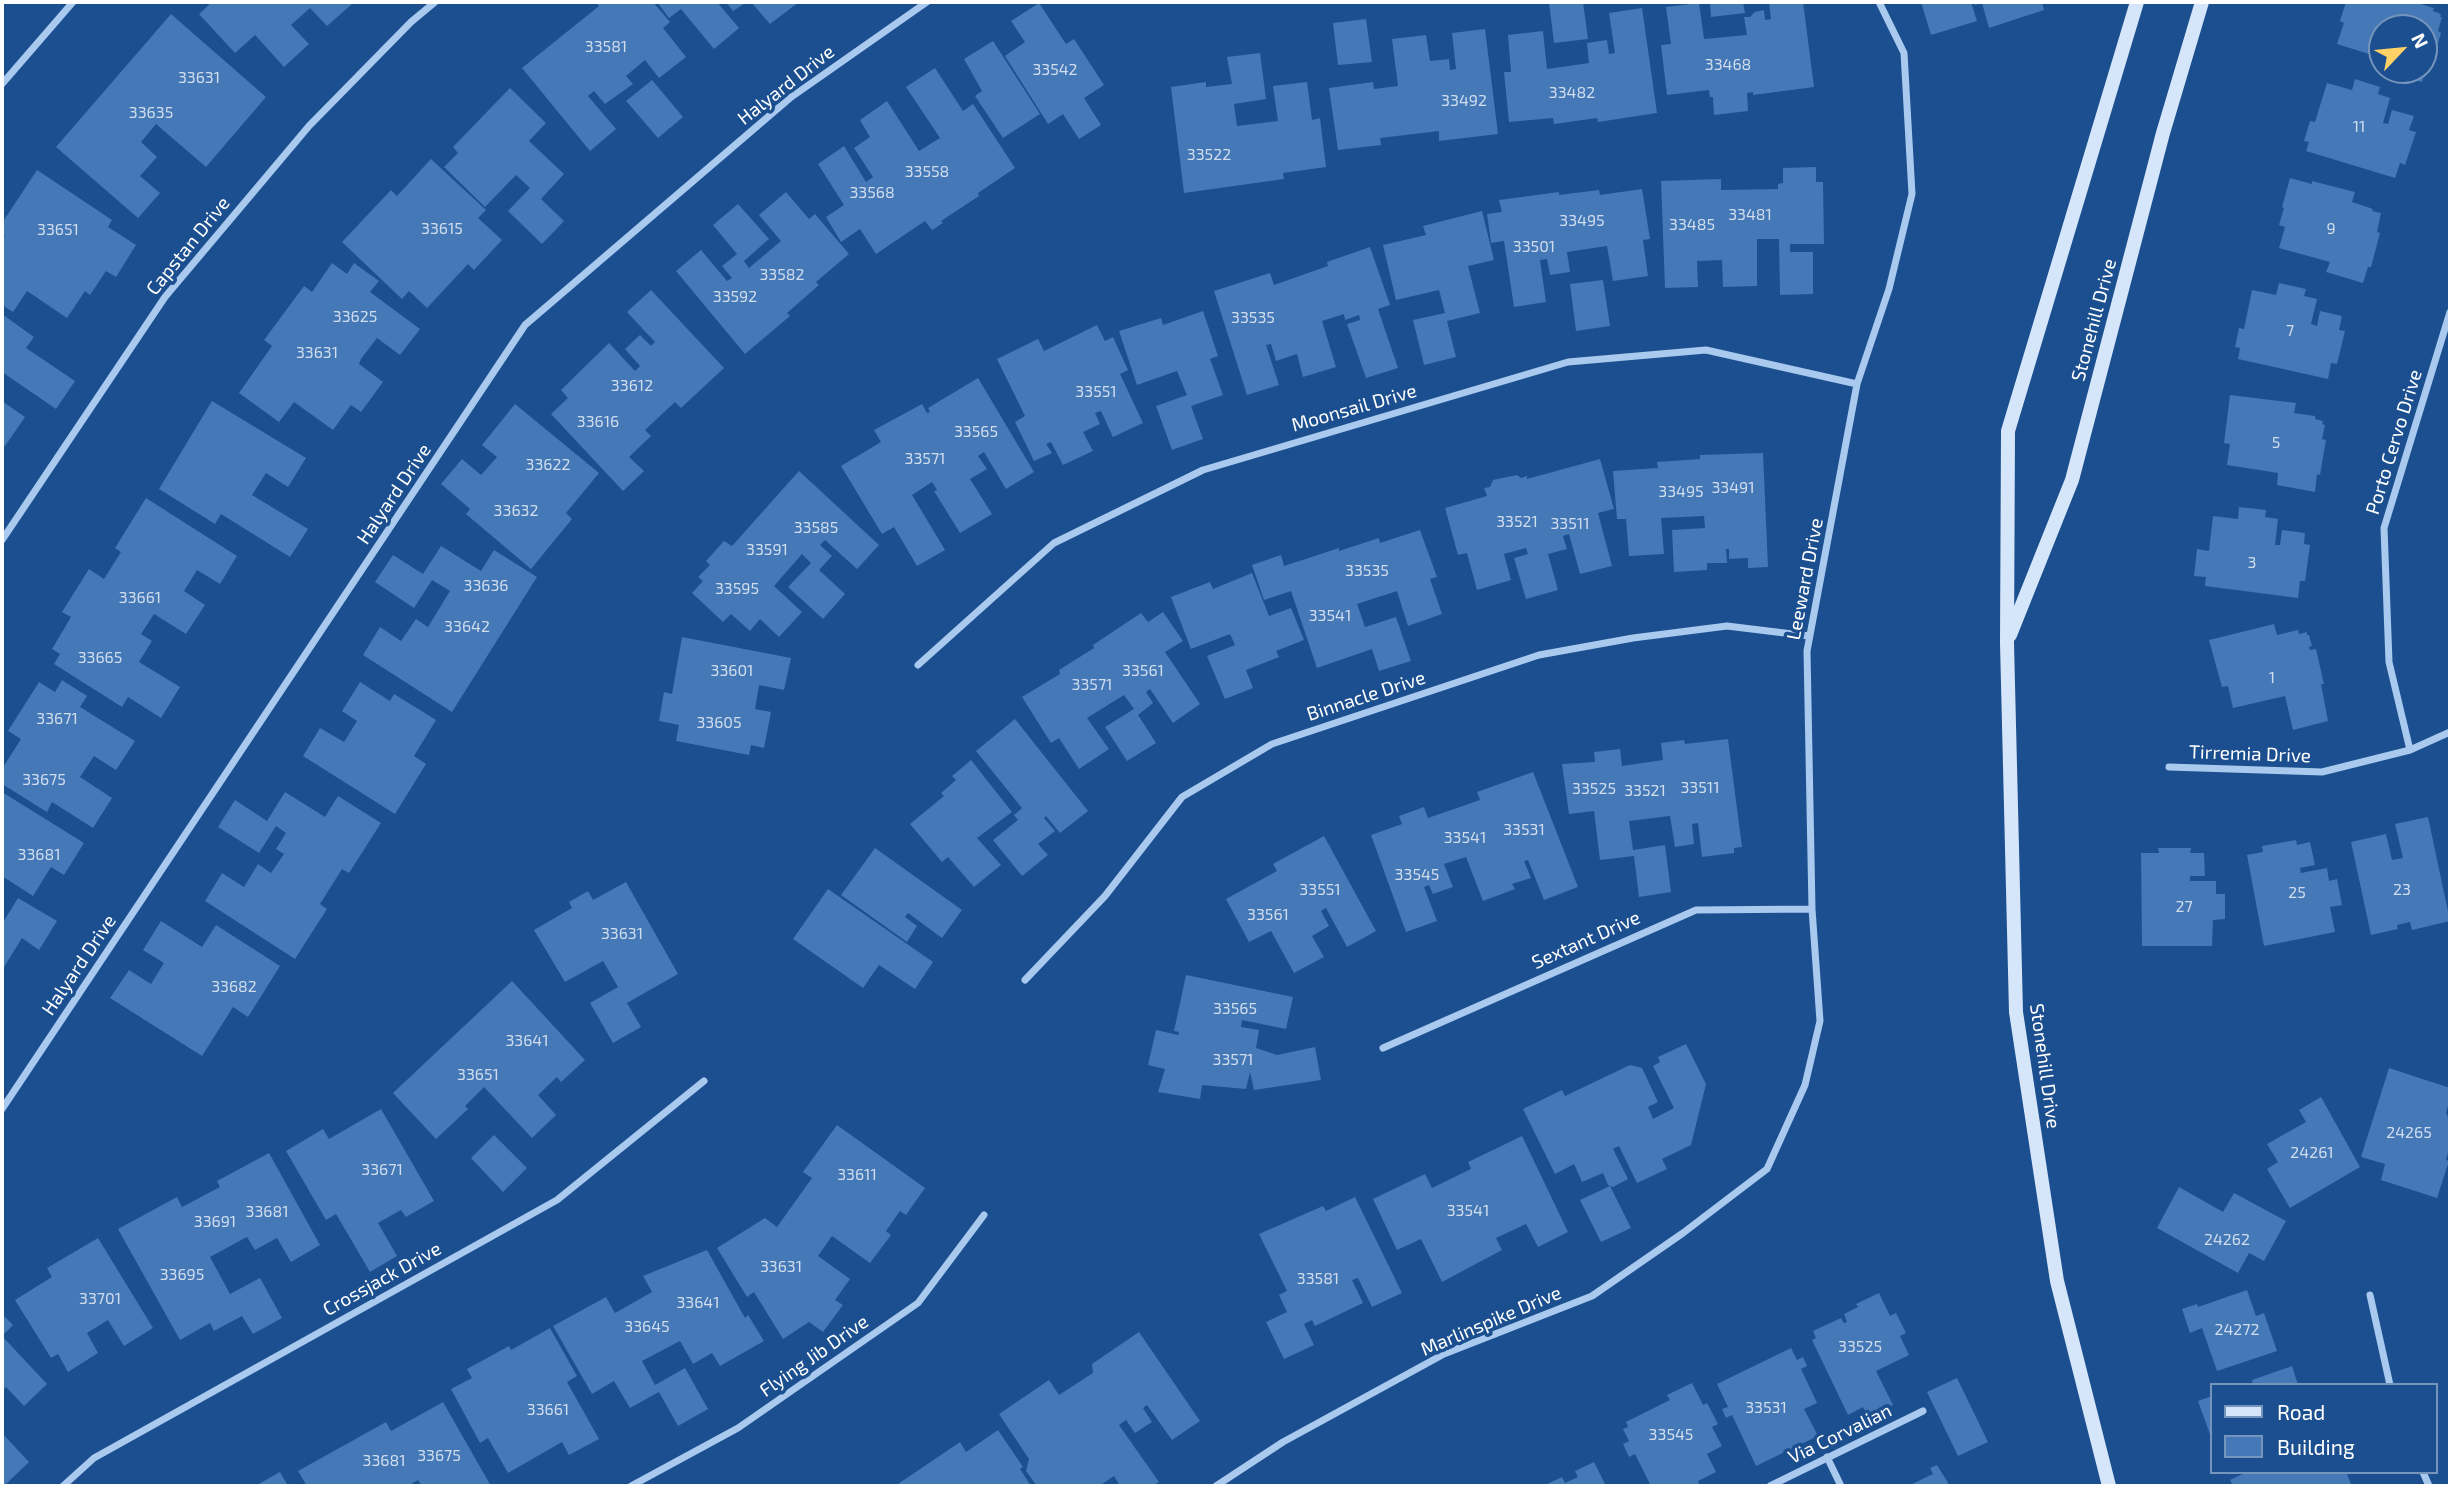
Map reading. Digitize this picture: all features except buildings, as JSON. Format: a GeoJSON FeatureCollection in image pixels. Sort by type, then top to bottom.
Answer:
{"type":"FeatureCollection","features":[{"type":"Feature","properties":{"kind":"main road","name":"Stonehill Drive"},"geometry":{"type":"LineString","coordinates":[[2109,1486],[2057,1281],[2016,1012],[2007,643],[2008,431],[2137,2]]}},
{"type":"Feature","properties":{"kind":"main road","name":"Stonehill Drive"},"geometry":{"type":"LineString","coordinates":[[2007,643],[2072,480],[2163,133],[2202,2]]}},
{"type":"Feature","properties":{"kind":"street"},"geometry":{"type":"LineString","coordinates":[[2,84],[73,2]]}},
{"type":"Feature","properties":{"kind":"street","name":"Capstan Drive"},"geometry":{"type":"LineString","coordinates":[[2,540],[165,297],[309,126],[411,22],[435,2]]}},
{"type":"Feature","properties":{"kind":"street","name":"Halyard Drive"},"geometry":{"type":"LineString","coordinates":[[2,1109],[525,325],[790,98],[927,2]]}},
{"type":"Feature","properties":{"kind":"street","name":"Leeward Drive"},"geometry":{"type":"LineString","coordinates":[[1767,1169],[1805,1085],[1820,1021],[1812,909],[1807,651],[1857,384],[1889,289],[1912,194],[1904,53],[1879,2]]}},
{"type":"Feature","properties":{"kind":"street","name":"Porto Cervo Drive"},"geometry":{"type":"LineString","coordinates":[[2410,750],[2389,662],[2384,528],[2450,312]]}},
{"type":"Feature","properties":{"kind":"street","name":"Moonsail Drive"},"geometry":{"type":"LineString","coordinates":[[918,664],[1054,542],[1203,470],[1568,362],[1706,350],[1857,384]]}},
{"type":"Feature","properties":{"kind":"street","name":"Binnacle Drive"},"geometry":{"type":"LineString","coordinates":[[1026,980],[1105,895],[1182,797],[1272,744],[1539,655],[1633,638],[1727,626],[1810,636]]}},
{"type":"Feature","properties":{"kind":"street","name":"Tirremia Drive"},"geometry":{"type":"LineString","coordinates":[[2169,767],[2322,772],[2410,750],[2450,732]]}},
{"type":"Feature","properties":{"kind":"street","name":"Sextant Drive"},"geometry":{"type":"LineString","coordinates":[[1383,1048],[1696,910],[1812,909]]}},
{"type":"Feature","properties":{"kind":"street","name":"Crossjack Drive"},"geometry":{"type":"LineString","coordinates":[[63,1486],[94,1458],[557,1199],[704,1081]]}},
{"type":"Feature","properties":{"kind":"street","name":"Marlinspike Drive"},"geometry":{"type":"LineString","coordinates":[[1216,1486],[1283,1442],[1444,1354],[1592,1296],[1683,1233],[1767,1169]]}},
{"type":"Feature","properties":{"kind":"street","name":"Flying Jib Drive"},"geometry":{"type":"LineString","coordinates":[[631,1486],[738,1428],[918,1303],[984,1216]]}},
{"type":"Feature","properties":{"kind":"street"},"geometry":{"type":"LineString","coordinates":[[2370,1295],[2390,1383]]}},
{"type":"Feature","properties":{"kind":"street","name":"Via Corvalian"},"geometry":{"type":"LineString","coordinates":[[1770,1486],[1923,1410]]}},
{"type":"Feature","properties":{"kind":"street"},"geometry":{"type":"LineString","coordinates":[[1827,1458],[1841,1486]]}}]}
